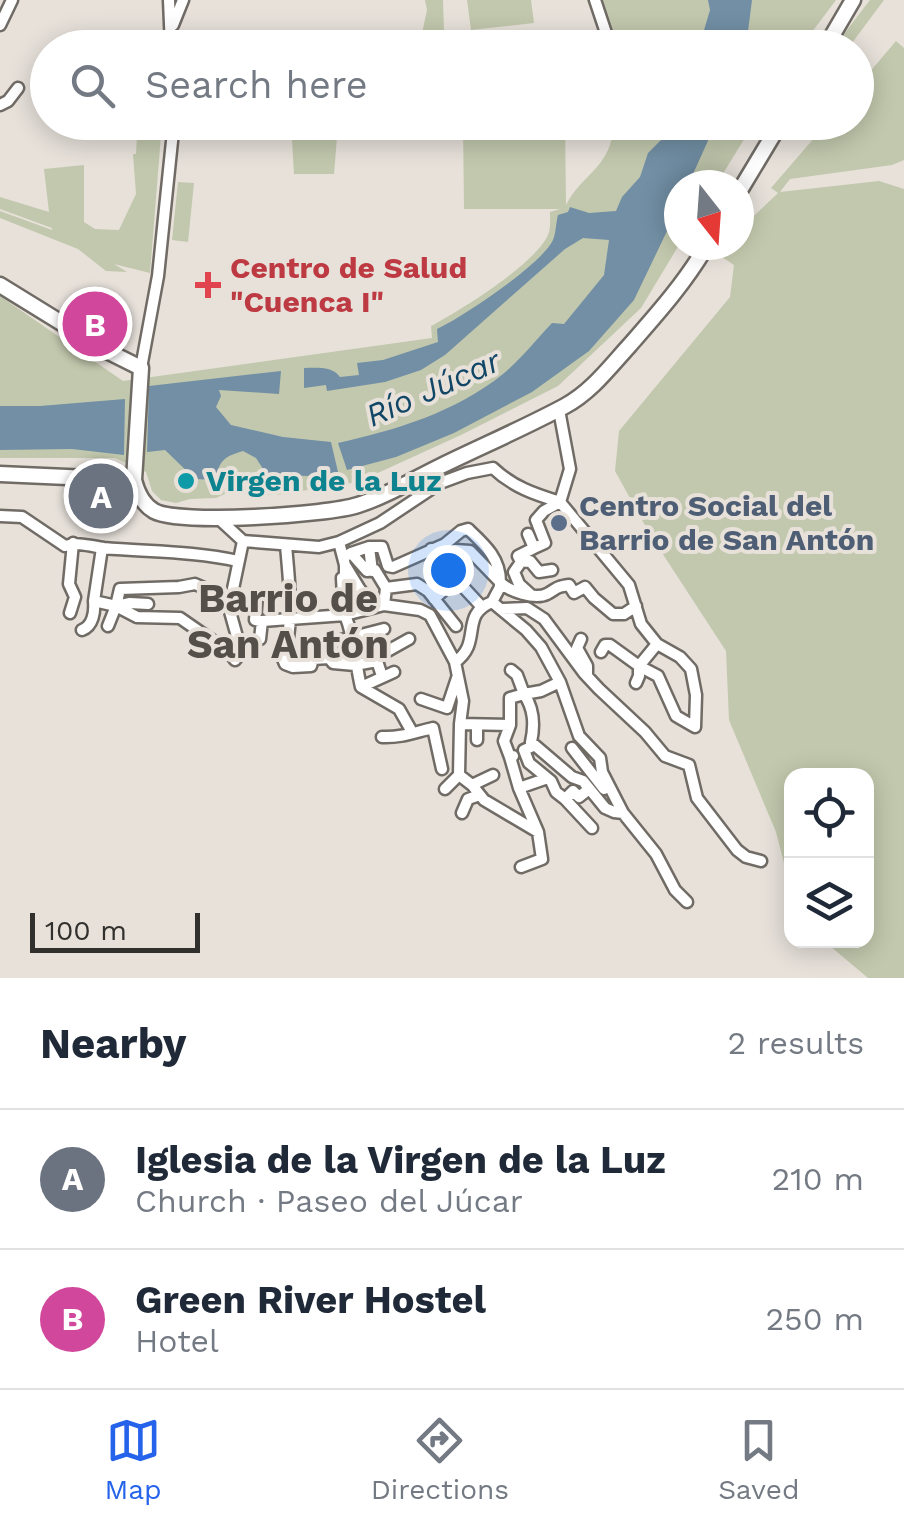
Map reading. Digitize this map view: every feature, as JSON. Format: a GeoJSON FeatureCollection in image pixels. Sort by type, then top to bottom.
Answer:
{"type":"FeatureCollection","features":[{"type":"Feature","properties":{"kind":"street"},"geometry":{"type":"LineString","coordinates":[[0,25],[12,0]]}},
{"type":"Feature","properties":{"kind":"street"},"geometry":{"type":"LineString","coordinates":[[169,0],[170,30]]}},
{"type":"Feature","properties":{"kind":"street"},"geometry":{"type":"LineString","coordinates":[[170,30],[183,0]]}},
{"type":"Feature","properties":{"kind":"street"},"geometry":{"type":"LineString","coordinates":[[594,0],[605,30]]}},
{"type":"Feature","properties":{"kind":"street"},"geometry":{"type":"LineString","coordinates":[[836,30],[853,0]]}},
{"type":"Feature","properties":{"kind":"street"},"geometry":{"type":"LineString","coordinates":[[0,105],[18,88]]}},
{"type":"Feature","properties":{"kind":"street"},"geometry":{"type":"LineString","coordinates":[[172,140],[158,276],[141,368],[134,475],[144,501],[156,512],[182,518],[313,512],[356,506],[558,410],[581,396],[608,370],[679,288],[697,260]]}},
{"type":"Feature","properties":{"kind":"street"},"geometry":{"type":"LineString","coordinates":[[752,170],[769,140]]}},
{"type":"Feature","properties":{"kind":"street"},"geometry":{"type":"LineString","coordinates":[[0,285],[141,368]]}},
{"type":"Feature","properties":{"kind":"street"},"geometry":{"type":"LineString","coordinates":[[543,548],[536,520],[560,502],[570,469],[558,410]]}},
{"type":"Feature","properties":{"kind":"street"},"geometry":{"type":"LineString","coordinates":[[218,518],[242,542],[319,547],[380,523],[440,483],[494,468],[508,482],[560,502],[629,584],[641,624],[657,644],[680,657],[691,669],[696,695],[695,727],[676,716],[658,676],[610,645],[604,645],[600,652]]}},
{"type":"Feature","properties":{"kind":"street"},"geometry":{"type":"LineString","coordinates":[[0,474],[134,475]]}},
{"type":"Feature","properties":{"kind":"street"},"geometry":{"type":"LineString","coordinates":[[0,516],[22,517],[65,546],[73,543],[206,554],[238,561]]}},
{"type":"Feature","properties":{"kind":"street"},"geometry":{"type":"LineString","coordinates":[[347,558],[367,571],[393,567],[468,529],[493,555],[500,571],[500,587],[492,606]]}},
{"type":"Feature","properties":{"kind":"street"},"geometry":{"type":"LineString","coordinates":[[528,534],[543,548]]}},
{"type":"Feature","properties":{"kind":"street"},"geometry":{"type":"LineString","coordinates":[[238,656],[229,608],[242,542]]}},
{"type":"Feature","properties":{"kind":"street"},"geometry":{"type":"LineString","coordinates":[[339,542],[379,605]]}},
{"type":"Feature","properties":{"kind":"street"},"geometry":{"type":"LineString","coordinates":[[70,613],[75,598],[69,584],[73,543]]}},
{"type":"Feature","properties":{"kind":"street"},"geometry":{"type":"LineString","coordinates":[[286,545],[291,618],[285,664],[311,666],[313,659],[329,658],[333,663],[356,665],[381,657],[409,640]]}},
{"type":"Feature","properties":{"kind":"street"},"geometry":{"type":"LineString","coordinates":[[347,558],[382,546],[388,566],[428,591],[456,626]]}},
{"type":"Feature","properties":{"kind":"street"},"geometry":{"type":"LineString","coordinates":[[82,630],[92,621],[102,548]]}},
{"type":"Feature","properties":{"kind":"street"},"geometry":{"type":"LineString","coordinates":[[370,548],[373,571],[386,588]]}},
{"type":"Feature","properties":{"kind":"street"},"geometry":{"type":"LineString","coordinates":[[521,562],[518,556],[543,548]]}},
{"type":"Feature","properties":{"kind":"street"},"geometry":{"type":"LineString","coordinates":[[431,549],[444,556]]}},
{"type":"Feature","properties":{"kind":"street"},"geometry":{"type":"LineString","coordinates":[[636,606],[624,614],[612,614],[585,587],[574,593],[570,585],[552,588],[546,595],[509,591],[470,550],[455,550],[440,562],[541,647],[560,682],[579,736],[600,758],[602,772],[622,812],[687,902]]}},
{"type":"Feature","properties":{"kind":"street"},"geometry":{"type":"LineString","coordinates":[[343,596],[347,558]]}},
{"type":"Feature","properties":{"kind":"street"},"geometry":{"type":"LineString","coordinates":[[534,595],[518,584],[514,572],[521,562],[530,561],[538,572],[552,570]]}},
{"type":"Feature","properties":{"kind":"street"},"geometry":{"type":"LineString","coordinates":[[430,616],[456,579]]}},
{"type":"Feature","properties":{"kind":"street"},"geometry":{"type":"LineString","coordinates":[[108,626],[120,589],[196,584],[211,591],[229,608]]}},
{"type":"Feature","properties":{"kind":"street"},"geometry":{"type":"LineString","coordinates":[[386,588],[417,584]]}},
{"type":"Feature","properties":{"kind":"street"},"geometry":{"type":"LineString","coordinates":[[379,605],[386,588]]}},
{"type":"Feature","properties":{"kind":"street"},"geometry":{"type":"LineString","coordinates":[[534,595],[534,612]]}},
{"type":"Feature","properties":{"kind":"street"},"geometry":{"type":"LineString","coordinates":[[257,598],[255,620],[262,621],[345,615],[379,605],[408,608],[430,616],[456,668],[463,701],[458,775],[445,789]]}},
{"type":"Feature","properties":{"kind":"street"},"geometry":{"type":"LineString","coordinates":[[94,601],[137,616],[180,618],[238,656]]}},
{"type":"Feature","properties":{"kind":"street"},"geometry":{"type":"LineString","coordinates":[[116,606],[148,604]]}},
{"type":"Feature","properties":{"kind":"street"},"geometry":{"type":"LineString","coordinates":[[422,700],[446,708],[456,668],[467,651],[475,612],[492,606],[527,608],[544,618],[588,677],[665,756],[690,766],[697,798],[737,850],[762,862]]}},
{"type":"Feature","properties":{"kind":"street"},"geometry":{"type":"LineString","coordinates":[[345,615],[354,637],[360,687]]}},
{"type":"Feature","properties":{"kind":"street"},"geometry":{"type":"LineString","coordinates":[[238,656],[250,642],[260,639],[262,621]]}},
{"type":"Feature","properties":{"kind":"street"},"geometry":{"type":"LineString","coordinates":[[322,646],[384,629]]}},
{"type":"Feature","properties":{"kind":"street"},"geometry":{"type":"LineString","coordinates":[[360,687],[388,674],[381,657],[371,647],[372,634]]}},
{"type":"Feature","properties":{"kind":"street"},"geometry":{"type":"LineString","coordinates":[[582,639],[577,648],[588,677]]}},
{"type":"Feature","properties":{"kind":"street"},"geometry":{"type":"LineString","coordinates":[[636,683],[639,666],[657,644]]}},
{"type":"Feature","properties":{"kind":"street"},"geometry":{"type":"LineString","coordinates":[[511,670],[530,702],[534,720],[527,746],[529,763],[551,781],[556,792],[592,828]]}},
{"type":"Feature","properties":{"kind":"street"},"geometry":{"type":"LineString","coordinates":[[521,868],[542,859],[538,832],[504,741],[510,725],[510,698],[560,682]]}},
{"type":"Feature","properties":{"kind":"street"},"geometry":{"type":"LineString","coordinates":[[360,687],[399,709],[412,732]]}},
{"type":"Feature","properties":{"kind":"street"},"geometry":{"type":"LineString","coordinates":[[460,724],[510,725]]}},
{"type":"Feature","properties":{"kind":"street"},"geometry":{"type":"LineString","coordinates":[[477,725],[477,740]]}},
{"type":"Feature","properties":{"kind":"street"},"geometry":{"type":"LineString","coordinates":[[382,737],[403,738],[433,728],[442,769]]}},
{"type":"Feature","properties":{"kind":"street"},"geometry":{"type":"LineString","coordinates":[[510,757],[527,746]]}},
{"type":"Feature","properties":{"kind":"street"},"geometry":{"type":"LineString","coordinates":[[527,746],[572,777],[584,780],[604,808],[622,812]]}},
{"type":"Feature","properties":{"kind":"street"},"geometry":{"type":"LineString","coordinates":[[572,748],[613,795]]}},
{"type":"Feature","properties":{"kind":"street"},"geometry":{"type":"LineString","coordinates":[[472,785],[492,774]]}},
{"type":"Feature","properties":{"kind":"street"},"geometry":{"type":"LineString","coordinates":[[458,775],[484,800],[538,832]]}},
{"type":"Feature","properties":{"kind":"street"},"geometry":{"type":"LineString","coordinates":[[519,788],[545,778]]}},
{"type":"Feature","properties":{"kind":"street"},"geometry":{"type":"LineString","coordinates":[[565,799],[573,791],[580,797],[589,789]]}},
{"type":"Feature","properties":{"kind":"street"},"geometry":{"type":"LineString","coordinates":[[462,813],[468,800],[480,795]]}},
{"type":"Feature","properties":{"kind":"green space"},"geometry":{"type":"Polygon","coordinates":[[[425,0],[443,0],[444,30],[423,30],[425,0]]]}},
{"type":"Feature","properties":{"kind":"green space"},"geometry":{"type":"Polygon","coordinates":[[[467,0],[531,0],[534,23],[471,30],[467,0]]]}},
{"type":"Feature","properties":{"kind":"green space"},"geometry":{"type":"Polygon","coordinates":[[[587,0],[836,0],[814,30],[601,30],[587,0]]]}},
{"type":"Feature","properties":{"kind":"green space"},"geometry":{"type":"Polygon","coordinates":[[[870,0],[884,0],[862,30],[847,30],[870,0]]]}},
{"type":"Feature","properties":{"kind":"green space"},"geometry":{"type":"Polygon","coordinates":[[[896,41],[904,48],[904,160],[790,179],[780,192],[879,181],[904,189],[904,978],[868,978],[832,948],[874,948],[874,768],[784,768],[784,863],[776,832],[729,720],[726,651],[651,536],[615,471],[619,431],[730,297],[734,265],[726,260],[754,260],[754,216],[778,193],[771,188],[812,140],[874,140],[874,67],[896,41]]]}},
{"type":"Feature","properties":{"kind":"green space"},"geometry":{"type":"Polygon","coordinates":[[[137,140],[161,140],[150,273],[114,264],[127,272],[106,271],[78,249],[0,218],[0,211],[52,230],[0,209],[0,197],[49,212],[44,169],[84,165],[84,222],[95,229],[119,230],[136,194],[137,140]]]}},
{"type":"Feature","properties":{"kind":"green space"},"geometry":{"type":"Polygon","coordinates":[[[292,140],[337,140],[334,174],[294,174],[292,140]]]}},
{"type":"Feature","properties":{"kind":"green space"},"geometry":{"type":"Polygon","coordinates":[[[463,140],[565,140],[566,205],[602,160],[611,140],[744,140],[725,170],[664,170],[664,260],[670,260],[641,308],[558,386],[358,482],[276,495],[227,493],[176,503],[161,500],[152,491],[146,472],[115,458],[0,458],[0,296],[123,381],[432,338],[431,326],[478,298],[528,260],[548,235],[550,212],[560,209],[464,209],[463,140]]]}},
{"type":"Feature","properties":{"kind":"green space"},"geometry":{"type":"Polygon","coordinates":[[[178,182],[194,183],[188,242],[172,240],[178,182]]]}},
{"type":"Feature","properties":{"kind":"water"},"geometry":{"type":"Polygon","coordinates":[[[708,0],[752,0],[748,30],[704,30],[710,10],[708,0]]]}},
{"type":"Feature","properties":{"kind":"water"},"geometry":{"type":"Polygon","coordinates":[[[661,140],[708,140],[695,170],[664,170],[664,237],[634,300],[589,351],[532,392],[454,433],[396,457],[347,470],[338,443],[403,425],[466,399],[510,368],[552,323],[564,324],[604,275],[609,240],[583,238],[565,249],[445,355],[421,370],[385,382],[327,391],[326,385],[304,388],[304,368],[329,369],[340,377],[359,375],[357,363],[383,360],[438,342],[437,329],[501,289],[546,250],[554,237],[558,215],[568,212],[570,207],[589,213],[616,211],[622,197],[640,177],[648,153],[661,140]]]}},
{"type":"Feature","properties":{"kind":"water"},"geometry":{"type":"Polygon","coordinates":[[[281,371],[279,394],[219,390],[221,396],[216,407],[231,425],[283,437],[331,442],[338,472],[267,475],[256,458],[243,451],[224,460],[214,480],[195,479],[165,450],[147,452],[149,386],[281,371]]]}},
{"type":"Feature","properties":{"kind":"water"},"geometry":{"type":"Polygon","coordinates":[[[125,399],[124,455],[72,449],[0,450],[0,406],[125,399]]]}},
{"type":"Feature","properties":{"kind":"place","name":"Centro de Salud \"Cuenca I\""},"geometry":{"type":"Point","coordinates":[208,285]}},
{"type":"Feature","properties":{"kind":"place","name":"Green River Hostel"},"geometry":{"type":"Point","coordinates":[95,324]}},
{"type":"Feature","properties":{"kind":"place","name":"Virgen de la Luz"},"geometry":{"type":"Point","coordinates":[186,481]}},
{"type":"Feature","properties":{"kind":"place","name":"Iglesia de la Virgen de la Luz"},"geometry":{"type":"Point","coordinates":[101,496]}},
{"type":"Feature","properties":{"kind":"place","name":"Centro Social del Barrio de San Antón"},"geometry":{"type":"Point","coordinates":[559,523]}},
{"type":"Feature","properties":{"kind":"district","name":"Barrio de San Antón"},"geometry":{"type":"Point","coordinates":[288,621]}},
{"type":"Feature","properties":{"kind":"water label","name":"Río Júcar"},"geometry":{"type":"Point","coordinates":[433,388]}}]}
